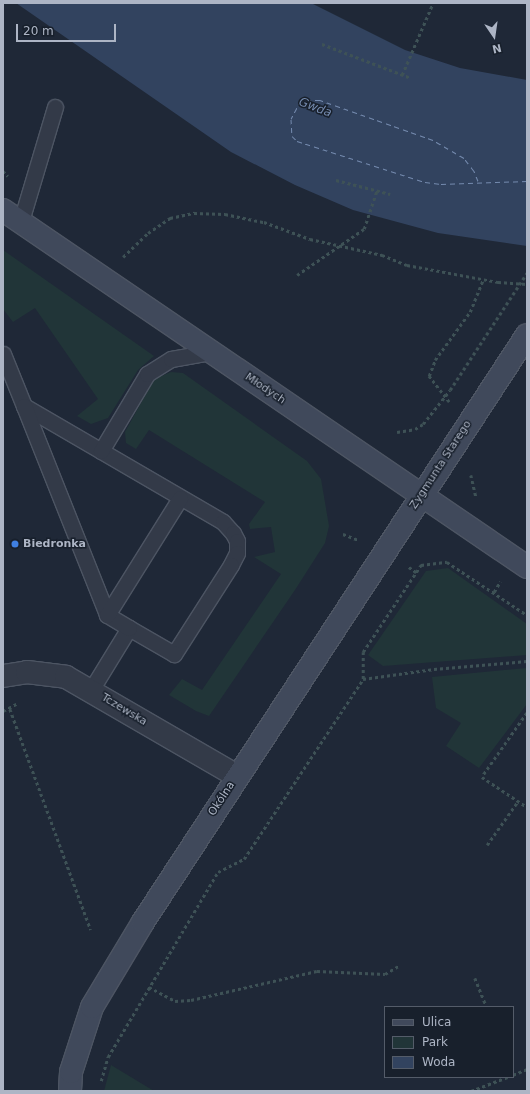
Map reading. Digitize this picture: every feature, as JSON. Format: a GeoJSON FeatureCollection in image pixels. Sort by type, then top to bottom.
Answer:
{"type":"FeatureCollection","features":[{"type":"Feature","properties":{"kind":"street","name":"Młodych"},"geometry":{"type":"LineString","coordinates":[[3,210],[422,494],[527,567]]}},
{"type":"Feature","properties":{"kind":"street","name":"Zygmunta Starego"},"geometry":{"type":"LineString","coordinates":[[404,522],[527,335]]}},
{"type":"Feature","properties":{"kind":"street","name":"Okólna"},"geometry":{"type":"LineString","coordinates":[[70,1091],[72,1066],[92,1007],[143,922],[404,522]]}},
{"type":"Feature","properties":{"kind":"street","name":"Tczewska"},"geometry":{"type":"LineString","coordinates":[[3,676],[26,672],[47,673],[66,678],[91,690],[237,776]]}},
{"type":"Feature","properties":{"kind":"lane"},"geometry":{"type":"LineString","coordinates":[[21,221],[55,107]]}},
{"type":"Feature","properties":{"kind":"lane"},"geometry":{"type":"LineString","coordinates":[[101,452],[147,374],[170,359],[211,352]]}},
{"type":"Feature","properties":{"kind":"lane"},"geometry":{"type":"LineString","coordinates":[[3,354],[107,615],[174,654],[232,565],[237,553],[233,533],[223,522],[24,406]]}},
{"type":"Feature","properties":{"kind":"lane"},"geometry":{"type":"LineString","coordinates":[[107,615],[180,498]]}},
{"type":"Feature","properties":{"kind":"lane"},"geometry":{"type":"LineString","coordinates":[[91,690],[129,628]]}},
{"type":"Feature","properties":{"kind":"path"},"geometry":{"type":"LineString","coordinates":[[402,75],[433,3]]}},
{"type":"Feature","properties":{"kind":"path"},"geometry":{"type":"LineString","coordinates":[[322,44],[412,78]]}},
{"type":"Feature","properties":{"kind":"path"},"geometry":{"type":"LineString","coordinates":[[336,180],[390,194]]}},
{"type":"Feature","properties":{"kind":"path"},"geometry":{"type":"LineString","coordinates":[[297,275],[343,245],[364,229],[378,190]]}},
{"type":"Feature","properties":{"kind":"path"},"geometry":{"type":"LineString","coordinates":[[103,279],[148,232],[170,218],[194,213],[241,217],[264,222],[310,239],[343,245],[382,255],[407,265],[484,279],[527,284]]}},
{"type":"Feature","properties":{"kind":"path"},"geometry":{"type":"LineString","coordinates":[[397,432],[415,429],[424,424],[450,390],[527,273]]}},
{"type":"Feature","properties":{"kind":"path"},"geometry":{"type":"LineString","coordinates":[[475,414],[444,398],[429,376],[435,360],[470,312],[484,279]]}},
{"type":"Feature","properties":{"kind":"path"},"geometry":{"type":"LineString","coordinates":[[471,471],[472,484],[477,500]]}},
{"type":"Feature","properties":{"kind":"path"},"geometry":{"type":"LineString","coordinates":[[100,1084],[108,1057],[218,872],[244,859],[363,679],[363,652],[421,565],[447,562],[527,615]]}},
{"type":"Feature","properties":{"kind":"path"},"geometry":{"type":"LineString","coordinates":[[363,679],[434,669],[527,661]]}},
{"type":"Feature","properties":{"kind":"path"},"geometry":{"type":"LineString","coordinates":[[10,709],[91,930]]}},
{"type":"Feature","properties":{"kind":"path"},"geometry":{"type":"LineString","coordinates":[[527,713],[482,777],[527,807]]}},
{"type":"Feature","properties":{"kind":"path"},"geometry":{"type":"LineString","coordinates":[[487,845],[518,801]]}},
{"type":"Feature","properties":{"kind":"path"},"geometry":{"type":"LineString","coordinates":[[149,987],[175,1001],[191,1000],[317,971],[385,974],[400,965]]}},
{"type":"Feature","properties":{"kind":"path"},"geometry":{"type":"LineString","coordinates":[[475,978],[487,1006]]}},
{"type":"Feature","properties":{"kind":"path"},"geometry":{"type":"LineString","coordinates":[[514,1073],[527,1069]]}},
{"type":"Feature","properties":{"kind":"path"},"geometry":{"type":"LineString","coordinates":[[471,1091],[504,1078]]}},
{"type":"Feature","properties":{"kind":"green space"},"geometry":{"type":"Polygon","coordinates":[[[3,250],[154,356],[138,370],[108,418],[91,424],[77,416],[98,399],[35,308],[13,322],[3,309],[3,250]]]}},
{"type":"Feature","properties":{"kind":"green space"},"geometry":{"type":"Polygon","coordinates":[[[171,372],[183,373],[307,461],[321,479],[329,526],[325,543],[295,590],[209,716],[196,711],[169,695],[182,679],[202,690],[281,574],[254,557],[275,552],[271,527],[250,529],[249,524],[265,502],[149,430],[136,449],[126,443],[125,432],[152,383],[157,378],[171,372]]]}},
{"type":"Feature","properties":{"kind":"green space"},"geometry":{"type":"Polygon","coordinates":[[[448,568],[527,624],[527,655],[383,666],[368,655],[426,571],[448,568]]]}},
{"type":"Feature","properties":{"kind":"green space"},"geometry":{"type":"Polygon","coordinates":[[[527,668],[527,704],[479,768],[446,746],[461,723],[436,708],[432,677],[527,668]]]}},
{"type":"Feature","properties":{"kind":"green space"},"geometry":{"type":"Polygon","coordinates":[[[111,1065],[154,1091],[104,1091],[111,1065]]]}},
{"type":"Feature","properties":{"kind":"water","name":"Gwda"},"geometry":{"type":"Polygon","coordinates":[[[16,3],[311,3],[405,50],[460,68],[527,80],[527,246],[438,233],[353,210],[295,185],[231,152],[16,3]]]}},
{"type":"Feature","properties":{"kind":"ferry route"},"geometry":{"type":"LineString","coordinates":[[478,181],[474,171],[464,158],[433,140],[320,100],[301,100],[291,119],[292,136],[297,141],[425,182],[441,184],[527,181]]}},
{"type":"Feature","properties":{"kind":"place","name":"Biedronka"},"geometry":{"type":"Point","coordinates":[15,544]}}]}
